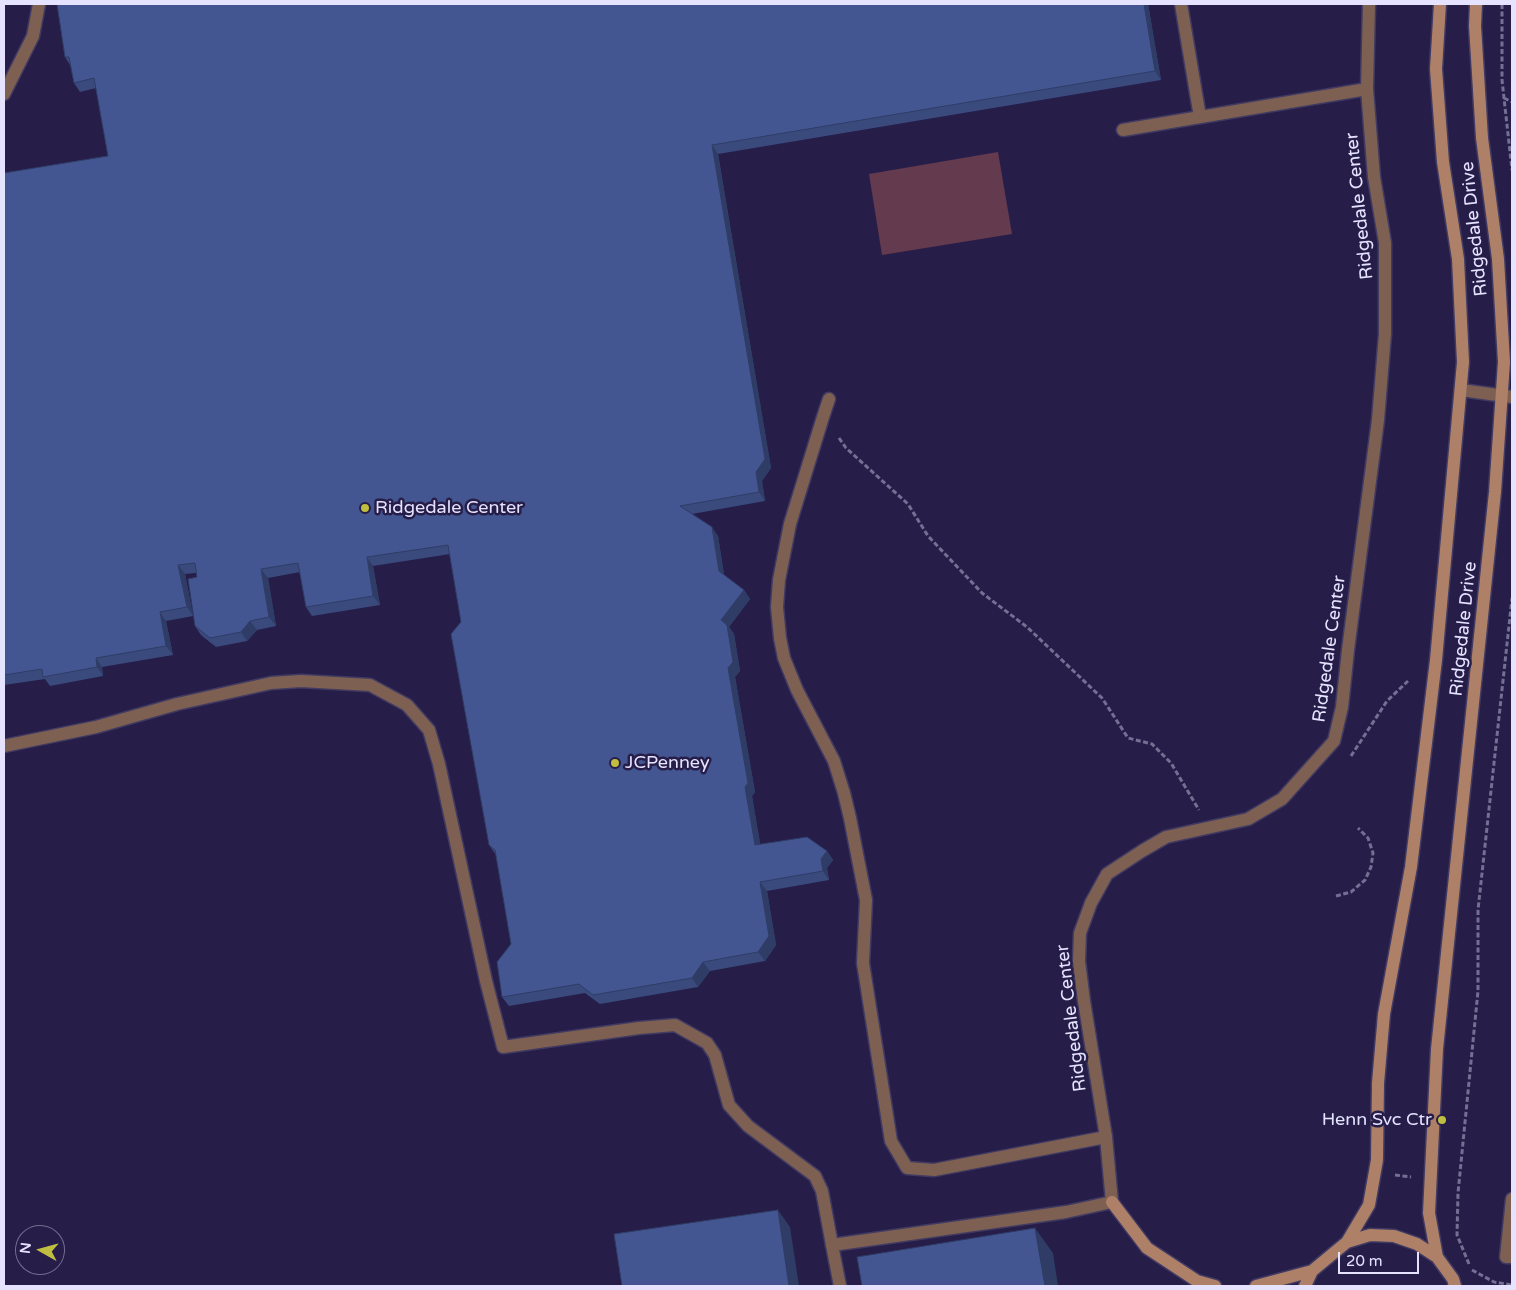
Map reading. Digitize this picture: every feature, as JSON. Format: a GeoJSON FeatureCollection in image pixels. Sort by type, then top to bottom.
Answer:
{"type":"FeatureCollection","features":[{"type":"Feature","properties":{"kind":"street"},"geometry":{"type":"LineString","coordinates":[[4,94],[32,36],[39,4]]}},
{"type":"Feature","properties":{"kind":"street"},"geometry":{"type":"LineString","coordinates":[[1181,4],[1200,117]]}},
{"type":"Feature","properties":{"kind":"street","name":"Ridgedale Center"},"geometry":{"type":"LineString","coordinates":[[1112,1202],[1106,1136],[1079,960],[1080,932],[1090,903],[1107,874],[1166,837],[1248,819],[1282,799],[1334,740],[1342,707],[1378,420],[1386,334],[1385,244],[1374,177],[1367,89],[1369,4]]}},
{"type":"Feature","properties":{"kind":"street","name":"Ridgedale Drive"},"geometry":{"type":"LineString","coordinates":[[1347,1242],[1369,1205],[1377,1160],[1378,1083],[1384,1014],[1411,867],[1436,660],[1464,362],[1458,259],[1442,162],[1436,69],[1440,4]]}},
{"type":"Feature","properties":{"kind":"street","name":"Ridgedale Drive"},"geometry":{"type":"LineString","coordinates":[[1437,1257],[1430,1213],[1437,1049],[1495,492],[1507,396],[1498,269],[1482,138],[1475,26],[1476,4]]}},
{"type":"Feature","properties":{"kind":"street"},"geometry":{"type":"LineString","coordinates":[[1123,130],[1367,89]]}},
{"type":"Feature","properties":{"kind":"street"},"geometry":{"type":"LineString","coordinates":[[1460,390],[1507,396]]}},
{"type":"Feature","properties":{"kind":"street"},"geometry":{"type":"LineString","coordinates":[[829,399],[785,546],[779,580],[777,607],[784,658],[797,690],[834,762],[844,793],[866,900],[863,963],[891,1142],[907,1168],[934,1170],[1106,1136]]}},
{"type":"Feature","properties":{"kind":"street"},"geometry":{"type":"LineString","coordinates":[[4,746],[96,727],[176,704],[271,683],[301,681],[370,685],[407,705],[429,730],[439,764],[486,981],[503,1047],[639,1028],[675,1025],[707,1043],[715,1055],[729,1105],[748,1126],[815,1176],[822,1191],[840,1286]]}},
{"type":"Feature","properties":{"kind":"street"},"geometry":{"type":"LineString","coordinates":[[1512,1199],[1506,1257],[1512,1257]]}},
{"type":"Feature","properties":{"kind":"street"},"geometry":{"type":"LineString","coordinates":[[832,1245],[1066,1212],[1112,1202],[1147,1248],[1197,1281],[1215,1286]]}},
{"type":"Feature","properties":{"kind":"street"},"geometry":{"type":"LineString","coordinates":[[1256,1286],[1312,1271],[1347,1242],[1370,1236],[1394,1236],[1417,1244],[1437,1257],[1453,1279],[1455,1286]]}},
{"type":"Feature","properties":{"kind":"street"},"geometry":{"type":"LineString","coordinates":[[1305,1286],[1312,1271]]}},
{"type":"Feature","properties":{"kind":"path"},"geometry":{"type":"LineString","coordinates":[[1502,4],[1502,80],[1512,170]]}},
{"type":"Feature","properties":{"kind":"path"},"geometry":{"type":"LineString","coordinates":[[1504,98],[1512,102]]}},
{"type":"Feature","properties":{"kind":"path"},"geometry":{"type":"LineString","coordinates":[[823,417],[846,448],[908,504],[928,536],[982,593],[1027,627],[1102,698],[1128,738],[1152,744],[1171,763],[1198,809],[1202,829]]}},
{"type":"Feature","properties":{"kind":"path"},"geometry":{"type":"LineString","coordinates":[[1512,598],[1478,910],[1478,991],[1458,1193],[1457,1235],[1472,1271],[1494,1282],[1512,1285]]}},
{"type":"Feature","properties":{"kind":"path"},"geometry":{"type":"LineString","coordinates":[[1348,758],[1355,751],[1387,701],[1408,681]]}},
{"type":"Feature","properties":{"kind":"path"},"geometry":{"type":"LineString","coordinates":[[1336,896],[1351,892],[1365,880],[1371,868],[1373,854],[1368,838],[1358,828]]}},
{"type":"Feature","properties":{"kind":"path"},"geometry":{"type":"LineString","coordinates":[[1388,1174],[1414,1178]]}},
{"type":"Feature","properties":{"kind":"shaded area"},"geometry":{"type":"Polygon","coordinates":[[[998,152],[1012,234],[882,255],[869,174],[998,152]]]}},
{"type":"Feature","properties":{"kind":"building","name":"Ridgedale Center"},"geometry":{"type":"Polygon","coordinates":[[[57,4],[1144,4],[1155,71],[712,145],[765,459],[756,472],[759,492],[680,506],[712,527],[719,571],[744,590],[721,620],[727,625],[733,662],[728,668],[748,783],[745,787],[755,845],[807,837],[827,851],[821,859],[823,871],[760,882],[769,936],[758,952],[703,962],[692,978],[593,995],[579,984],[502,997],[497,962],[511,944],[495,850],[489,845],[451,634],[461,622],[448,545],[367,557],[373,596],[306,607],[298,563],[261,569],[269,617],[250,621],[241,632],[210,638],[195,626],[188,579],[197,577],[195,563],[178,565],[187,607],[160,612],[166,646],[96,658],[97,667],[43,677],[42,669],[4,675],[4,173],[108,156],[94,78],[74,83],[69,57],[65,57],[57,4]]]}},
{"type":"Feature","properties":{"kind":"building"},"geometry":{"type":"Polygon","coordinates":[[[778,1210],[789,1286],[622,1286],[614,1234],[778,1210]]]}},
{"type":"Feature","properties":{"kind":"building"},"geometry":{"type":"Polygon","coordinates":[[[1035,1228],[1045,1286],[862,1286],[857,1257],[1035,1228]]]}},
{"type":"Feature","properties":{"kind":"place","name":"Ridgedale Center"},"geometry":{"type":"Point","coordinates":[365,508]}},
{"type":"Feature","properties":{"kind":"place","name":"JCPenney"},"geometry":{"type":"Point","coordinates":[615,763]}},
{"type":"Feature","properties":{"kind":"place","name":"Henn Svc Ctr"},"geometry":{"type":"Point","coordinates":[1442,1120]}}]}
